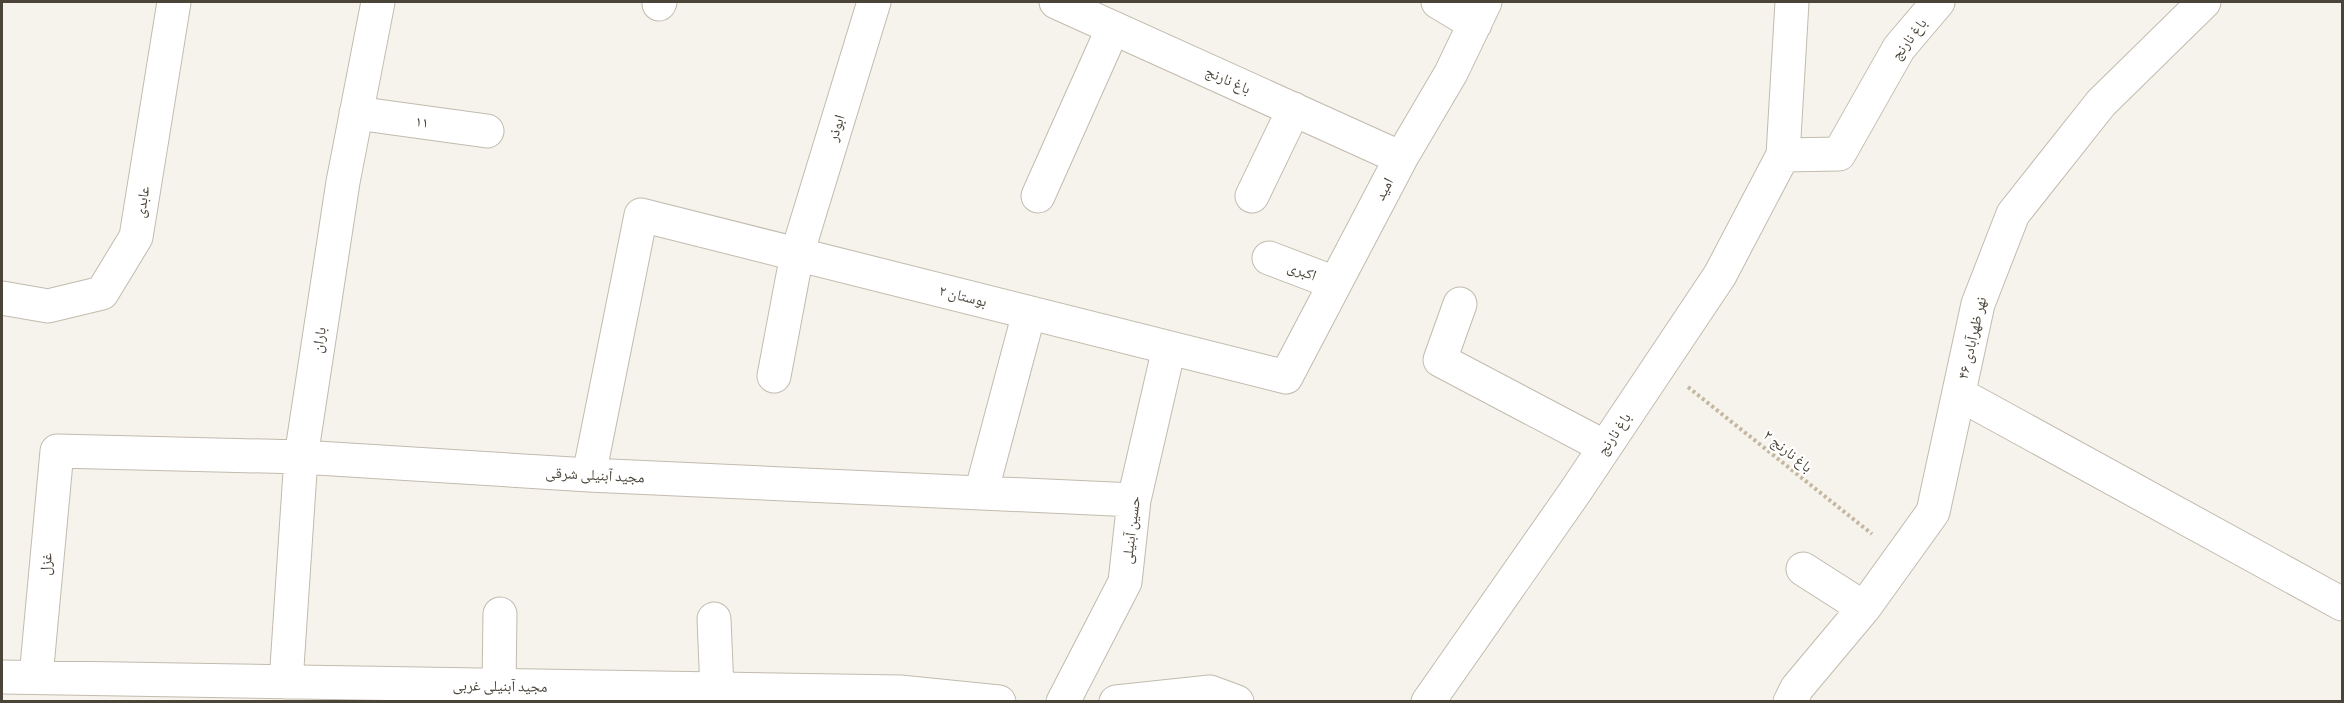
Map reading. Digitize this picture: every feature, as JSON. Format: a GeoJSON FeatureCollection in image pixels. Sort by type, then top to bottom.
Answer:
{"type":"FeatureCollection","features":[{"type":"Feature","properties":{"kind":"street","name":"عابدی"},"geometry":{"type":"LineString","coordinates":[[2,298],[48,306],[102,293],[136,237],[174,2]]}},
{"type":"Feature","properties":{"kind":"street","name":"باران"},"geometry":{"type":"LineString","coordinates":[[286,682],[301,457],[356,113],[378,2]]}},
{"type":"Feature","properties":{"kind":"street","name":"ابوذر"},"geometry":{"type":"LineString","coordinates":[[774,376],[797,254],[874,2]]}},
{"type":"Feature","properties":{"kind":"street","name":"باغ نارنج"},"geometry":{"type":"LineString","coordinates":[[1056,2],[1401,158]]}},
{"type":"Feature","properties":{"kind":"street"},"geometry":{"type":"LineString","coordinates":[[1438,2],[1480,13]]}},
{"type":"Feature","properties":{"kind":"street","name":"باغ نارنج"},"geometry":{"type":"LineString","coordinates":[[1428,702],[1605,447],[1720,275],[1783,155],[1792,2]]}},
{"type":"Feature","properties":{"kind":"street","name":"باغ نارنج"},"geometry":{"type":"LineString","coordinates":[[1783,155],[1839,154],[1899,48],[1938,2]]}},
{"type":"Feature","properties":{"kind":"street","name":"نهر ظهرآبادی ۴۶"},"geometry":{"type":"LineString","coordinates":[[1790,702],[1797,688],[1864,608],[1933,512],[1978,304],[2013,214],[2101,103],[2204,2]]}},
{"type":"Feature","properties":{"kind":"street","name":"امید"},"geometry":{"type":"LineString","coordinates":[[1286,377],[1401,158],[1451,73],[1480,13]]}},
{"type":"Feature","properties":{"kind":"street"},"geometry":{"type":"LineString","coordinates":[[1038,196],[1113,28]]}},
{"type":"Feature","properties":{"kind":"street"},"geometry":{"type":"LineString","coordinates":[[1252,196],[1294,109]]}},
{"type":"Feature","properties":{"kind":"street","name":"۱۱"},"geometry":{"type":"LineString","coordinates":[[356,113],[487,131]]}},
{"type":"Feature","properties":{"kind":"street","name":"بوستان ۲"},"geometry":{"type":"LineString","coordinates":[[590,476],[641,215],[1286,377]]}},
{"type":"Feature","properties":{"kind":"street","name":"اکبری"},"geometry":{"type":"LineString","coordinates":[[1269,258],[1335,283]]}},
{"type":"Feature","properties":{"kind":"street"},"geometry":{"type":"LineString","coordinates":[[1460,304],[1440,360],[1605,447]]}},
{"type":"Feature","properties":{"kind":"street"},"geometry":{"type":"LineString","coordinates":[[981,493],[1029,313]]}},
{"type":"Feature","properties":{"kind":"street","name":"حسین آبنیلی"},"geometry":{"type":"LineString","coordinates":[[1063,702],[1125,582],[1134,500],[1169,348]]}},
{"type":"Feature","properties":{"kind":"street"},"geometry":{"type":"LineString","coordinates":[[1959,394],[2343,604]]}},
{"type":"Feature","properties":{"kind":"street","name":"مجید آبنیلی شرقی"},"geometry":{"type":"LineString","coordinates":[[57,451],[301,457],[590,476],[1134,500]]}},
{"type":"Feature","properties":{"kind":"street","name":"غزل"},"geometry":{"type":"LineString","coordinates":[[36,677],[57,451]]}},
{"type":"Feature","properties":{"kind":"street"},"geometry":{"type":"LineString","coordinates":[[1803,569],[1864,608]]}},
{"type":"Feature","properties":{"kind":"street"},"geometry":{"type":"LineString","coordinates":[[500,614],[500,686]]}},
{"type":"Feature","properties":{"kind":"street"},"geometry":{"type":"LineString","coordinates":[[714,619],[717,690]]}},
{"type":"Feature","properties":{"kind":"street","name":"مجید آبنیلی غربی"},"geometry":{"type":"LineString","coordinates":[[2,677],[36,677],[206,691],[286,682],[350,692],[500,686],[717,690],[785,696],[900,697],[999,702]]}},
{"type":"Feature","properties":{"kind":"street"},"geometry":{"type":"LineString","coordinates":[[1116,702],[1210,692],[1237,702]]}},
{"type":"Feature","properties":{"kind":"path","name":"باغ نارنج ۲"},"geometry":{"type":"LineString","coordinates":[[1660,364],[1901,557]]}}]}
